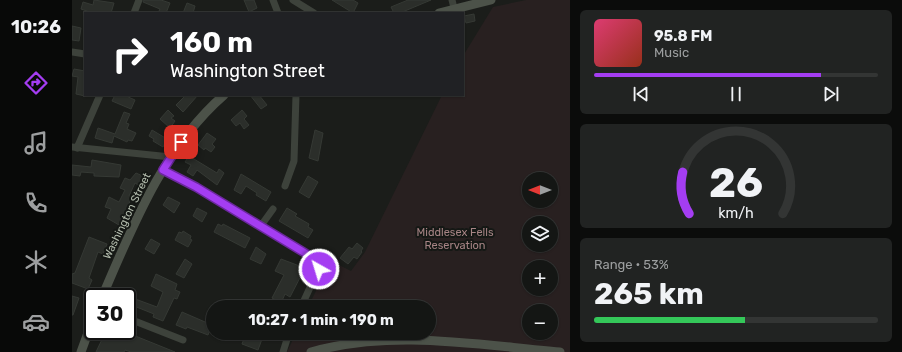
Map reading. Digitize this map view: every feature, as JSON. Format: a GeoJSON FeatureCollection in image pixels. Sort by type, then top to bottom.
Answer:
{"type":"FeatureCollection","features":[{"type":"Feature","properties":{"kind":"main road"},"geometry":{"type":"LineString","coordinates":[[441,12],[453,4],[491,0]]}},
{"type":"Feature","properties":{"kind":"main road","name":"Washington Street"},"geometry":{"type":"LineString","coordinates":[[106,288],[138,216],[163,170],[195,123],[223,96]]}},
{"type":"Feature","properties":{"kind":"main road"},"geometry":{"type":"LineString","coordinates":[[311,352],[333,346],[363,341],[411,339],[560,352]]}},
{"type":"Feature","properties":{"kind":"main road"},"geometry":{"type":"LineString","coordinates":[[81,352],[85,340]]}},
{"type":"Feature","properties":{"kind":"street"},"geometry":{"type":"LineString","coordinates":[[134,12],[139,0]]}},
{"type":"Feature","properties":{"kind":"street"},"geometry":{"type":"LineString","coordinates":[[273,0],[278,12]]}},
{"type":"Feature","properties":{"kind":"street"},"geometry":{"type":"LineString","coordinates":[[293,0],[312,12]]}},
{"type":"Feature","properties":{"kind":"street"},"geometry":{"type":"LineString","coordinates":[[72,52],[84,54]]}},
{"type":"Feature","properties":{"kind":"street"},"geometry":{"type":"LineString","coordinates":[[100,96],[75,147],[171,157]]}},
{"type":"Feature","properties":{"kind":"street"},"geometry":{"type":"LineString","coordinates":[[285,186],[294,161],[296,96]]}},
{"type":"Feature","properties":{"kind":"street"},"geometry":{"type":"LineString","coordinates":[[163,170],[196,187],[318,262],[319,269],[304,300]]}},
{"type":"Feature","properties":{"kind":"street"},"geometry":{"type":"LineString","coordinates":[[260,227],[273,209]]}},
{"type":"Feature","properties":{"kind":"street"},"geometry":{"type":"LineString","coordinates":[[136,322],[183,340]]}},
{"type":"Feature","properties":{"kind":"street"},"geometry":{"type":"LineString","coordinates":[[283,352],[287,340]]}},
{"type":"Feature","properties":{"kind":"green space","name":"Middlesex Fells Reservation"},"geometry":{"type":"Polygon","coordinates":[[[526,0],[570,0],[570,352],[287,352],[293,340],[436,340],[436,300],[312,300],[331,261],[351,271],[365,252],[442,96],[464,96],[464,54],[493,7],[526,0]]]}},
{"type":"Feature","properties":{"kind":"building"},"geometry":{"type":"Polygon","coordinates":[[[94,0],[114,3],[111,12],[89,12],[81,9],[83,2],[93,5],[94,0]]]}},
{"type":"Feature","properties":{"kind":"building"},"geometry":{"type":"Polygon","coordinates":[[[144,0],[161,0],[170,3],[166,12],[161,12],[159,11],[160,9],[143,2],[144,0]]]}},
{"type":"Feature","properties":{"kind":"building"},"geometry":{"type":"Polygon","coordinates":[[[244,0],[254,0],[257,8],[249,12],[244,0]]]}},
{"type":"Feature","properties":{"kind":"building"},"geometry":{"type":"Polygon","coordinates":[[[332,0],[353,0],[358,3],[354,12],[332,0]]]}},
{"type":"Feature","properties":{"kind":"building"},"geometry":{"type":"Polygon","coordinates":[[[408,0],[431,0],[402,12],[394,12],[391,7],[408,0]]]}},
{"type":"Feature","properties":{"kind":"building"},"geometry":{"type":"Polygon","coordinates":[[[187,3],[195,6],[193,12],[183,12],[187,3]]]}},
{"type":"Feature","properties":{"kind":"building"},"geometry":{"type":"Polygon","coordinates":[[[474,14],[475,21],[466,23],[464,16],[474,14]]]}},
{"type":"Feature","properties":{"kind":"building"},"geometry":{"type":"Polygon","coordinates":[[[72,26],[81,28],[79,41],[72,40],[72,26]]]}},
{"type":"Feature","properties":{"kind":"building"},"geometry":{"type":"Polygon","coordinates":[[[74,69],[84,71],[84,96],[76,94],[78,77],[72,76],[74,69]]]}},
{"type":"Feature","properties":{"kind":"building"},"geometry":{"type":"Polygon","coordinates":[[[114,96],[126,96],[135,100],[131,109],[112,101],[114,96]]]}},
{"type":"Feature","properties":{"kind":"building"},"geometry":{"type":"Polygon","coordinates":[[[185,96],[197,96],[183,112],[176,105],[185,96]]]}},
{"type":"Feature","properties":{"kind":"building"},"geometry":{"type":"Polygon","coordinates":[[[251,96],[260,96],[267,105],[261,109],[251,96]]]}},
{"type":"Feature","properties":{"kind":"building"},"geometry":{"type":"Polygon","coordinates":[[[168,110],[174,116],[171,118],[175,121],[170,128],[160,119],[168,110]]]}},
{"type":"Feature","properties":{"kind":"building"},"geometry":{"type":"Polygon","coordinates":[[[242,110],[247,116],[244,119],[249,125],[244,129],[240,123],[236,126],[231,120],[242,110]]]}},
{"type":"Feature","properties":{"kind":"building"},"geometry":{"type":"Polygon","coordinates":[[[124,112],[130,114],[126,123],[129,124],[127,129],[136,133],[132,141],[128,140],[127,142],[114,136],[112,143],[95,138],[98,128],[115,134],[124,112]]]}},
{"type":"Feature","properties":{"kind":"building"},"geometry":{"type":"Polygon","coordinates":[[[152,130],[167,139],[163,147],[153,141],[154,139],[149,136],[152,130]]]}},
{"type":"Feature","properties":{"kind":"building"},"geometry":{"type":"Polygon","coordinates":[[[315,130],[323,133],[318,161],[309,158],[315,130]]]}},
{"type":"Feature","properties":{"kind":"building"},"geometry":{"type":"Polygon","coordinates":[[[207,133],[216,139],[212,144],[215,147],[211,152],[205,148],[204,150],[198,145],[207,133]]]}},
{"type":"Feature","properties":{"kind":"building"},"geometry":{"type":"Polygon","coordinates":[[[189,156],[217,173],[219,169],[224,173],[217,185],[197,170],[193,176],[187,172],[191,165],[185,162],[189,156]]]}},
{"type":"Feature","properties":{"kind":"building"},"geometry":{"type":"Polygon","coordinates":[[[92,160],[121,165],[119,177],[94,176],[94,173],[81,172],[80,176],[72,175],[72,165],[91,167],[92,160]]]}},
{"type":"Feature","properties":{"kind":"building"},"geometry":{"type":"Polygon","coordinates":[[[136,173],[145,177],[140,186],[135,183],[129,196],[132,197],[119,225],[107,218],[111,209],[105,207],[109,197],[119,202],[125,190],[120,188],[125,178],[130,180],[136,173]]]}},
{"type":"Feature","properties":{"kind":"building"},"geometry":{"type":"Polygon","coordinates":[[[241,174],[271,192],[266,201],[246,186],[241,194],[234,190],[241,174]]]}},
{"type":"Feature","properties":{"kind":"building"},"geometry":{"type":"Polygon","coordinates":[[[308,176],[318,182],[309,198],[299,192],[308,176]]]}},
{"type":"Feature","properties":{"kind":"building"},"geometry":{"type":"Polygon","coordinates":[[[168,197],[180,203],[174,213],[163,205],[168,197]]]}},
{"type":"Feature","properties":{"kind":"building"},"geometry":{"type":"Polygon","coordinates":[[[197,208],[207,213],[202,222],[193,216],[197,208]]]}},
{"type":"Feature","properties":{"kind":"building"},"geometry":{"type":"Polygon","coordinates":[[[287,208],[297,214],[295,216],[309,224],[308,227],[313,230],[308,238],[279,221],[287,208]]]}},
{"type":"Feature","properties":{"kind":"building"},"geometry":{"type":"Polygon","coordinates":[[[218,224],[222,226],[223,224],[250,238],[245,248],[214,232],[218,224]]]}},
{"type":"Feature","properties":{"kind":"building"},"geometry":{"type":"Polygon","coordinates":[[[183,231],[191,236],[190,239],[192,240],[188,247],[175,240],[179,232],[182,233],[183,231]]]}},
{"type":"Feature","properties":{"kind":"building"},"geometry":{"type":"Polygon","coordinates":[[[89,237],[107,244],[103,254],[98,252],[89,278],[92,280],[88,288],[72,283],[72,274],[75,273],[89,237]]]}},
{"type":"Feature","properties":{"kind":"building"},"geometry":{"type":"Polygon","coordinates":[[[151,239],[160,244],[154,254],[145,249],[151,239]]]}},
{"type":"Feature","properties":{"kind":"building"},"geometry":{"type":"Polygon","coordinates":[[[357,243],[363,248],[361,251],[362,252],[357,259],[354,257],[348,264],[340,258],[349,247],[352,249],[357,243]]]}},
{"type":"Feature","properties":{"kind":"building"},"geometry":{"type":"Polygon","coordinates":[[[256,247],[266,254],[261,264],[250,259],[256,247]]]}},
{"type":"Feature","properties":{"kind":"building"},"geometry":{"type":"Polygon","coordinates":[[[185,259],[192,264],[184,278],[176,274],[185,259]]]}},
{"type":"Feature","properties":{"kind":"building"},"geometry":{"type":"Polygon","coordinates":[[[281,259],[305,268],[290,297],[285,294],[282,300],[276,300],[272,298],[284,275],[275,271],[281,259]]]}},
{"type":"Feature","properties":{"kind":"building"},"geometry":{"type":"Polygon","coordinates":[[[156,274],[177,284],[175,290],[180,292],[177,299],[174,298],[163,321],[153,317],[154,314],[136,307],[136,299],[157,307],[163,292],[151,286],[156,274]]]}},
{"type":"Feature","properties":{"kind":"building"},"geometry":{"type":"Polygon","coordinates":[[[72,296],[79,298],[73,315],[72,315],[72,296]]]}},
{"type":"Feature","properties":{"kind":"building"},"geometry":{"type":"Polygon","coordinates":[[[182,312],[206,322],[206,334],[187,327],[186,329],[176,325],[182,312]]]}},
{"type":"Feature","properties":{"kind":"building"},"geometry":{"type":"Polygon","coordinates":[[[136,336],[175,352],[131,352],[125,350],[124,352],[96,352],[102,340],[136,340],[136,336]]]}},
{"type":"Feature","properties":{"kind":"building"},"geometry":{"type":"Polygon","coordinates":[[[244,340],[262,340],[258,350],[242,344],[244,340]]]}},
{"type":"Feature","properties":{"kind":"route"},"geometry":{"type":"LineString","coordinates":[[181,142],[163,170],[196,187],[263,229],[315,259],[319,264],[319,269]]}}]}
